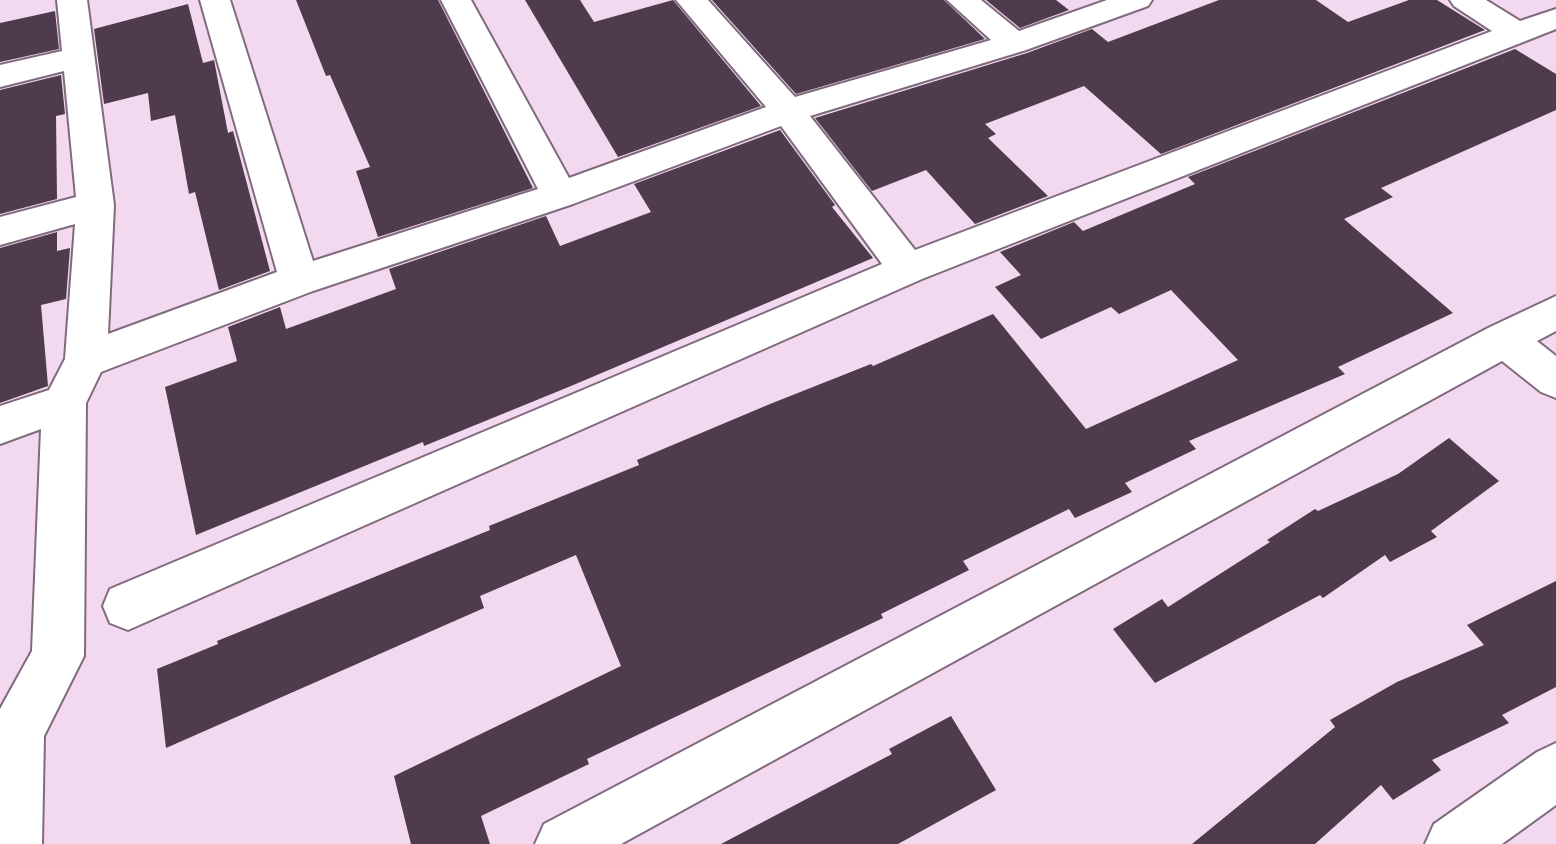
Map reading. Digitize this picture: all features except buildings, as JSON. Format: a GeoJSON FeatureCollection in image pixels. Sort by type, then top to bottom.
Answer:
{"type":"FeatureCollection","features":[{"type":"Feature","properties":{"kind":"street"},"geometry":{"type":"LineString","coordinates":[[13,844],[8,736],[58,656],[64,403],[86,360],[95,205],[72,0]]}},
{"type":"Feature","properties":{"kind":"street"},"geometry":{"type":"LineString","coordinates":[[215,0],[299,280]]}},
{"type":"Feature","properties":{"kind":"street"},"geometry":{"type":"LineString","coordinates":[[456,0],[560,195]]}},
{"type":"Feature","properties":{"kind":"street"},"geometry":{"type":"LineString","coordinates":[[691,0],[788,111],[908,269]]}},
{"type":"Feature","properties":{"kind":"street"},"geometry":{"type":"LineString","coordinates":[[962,0],[1015,43]]}},
{"type":"Feature","properties":{"kind":"street"},"geometry":{"type":"LineString","coordinates":[[86,360],[299,280],[560,195],[788,111],[1015,43],[1137,0]]}},
{"type":"Feature","properties":{"kind":"street"},"geometry":{"type":"LineString","coordinates":[[1465,0],[1518,34]]}},
{"type":"Feature","properties":{"kind":"street"},"geometry":{"type":"LineString","coordinates":[[128,606],[908,269],[1556,18]]}},
{"type":"Feature","properties":{"kind":"street"},"geometry":{"type":"LineString","coordinates":[[0,76],[79,57]]}},
{"type":"Feature","properties":{"kind":"street"},"geometry":{"type":"LineString","coordinates":[[0,231],[95,205]]}},
{"type":"Feature","properties":{"kind":"street"},"geometry":{"type":"LineString","coordinates":[[564,844],[1556,312]]}},
{"type":"Feature","properties":{"kind":"street"},"geometry":{"type":"LineString","coordinates":[[1505,339],[1556,380]]}},
{"type":"Feature","properties":{"kind":"street"},"geometry":{"type":"LineString","coordinates":[[0,425],[64,403]]}},
{"type":"Feature","properties":{"kind":"street"},"geometry":{"type":"LineString","coordinates":[[1454,844],[1556,771]]}}]}
